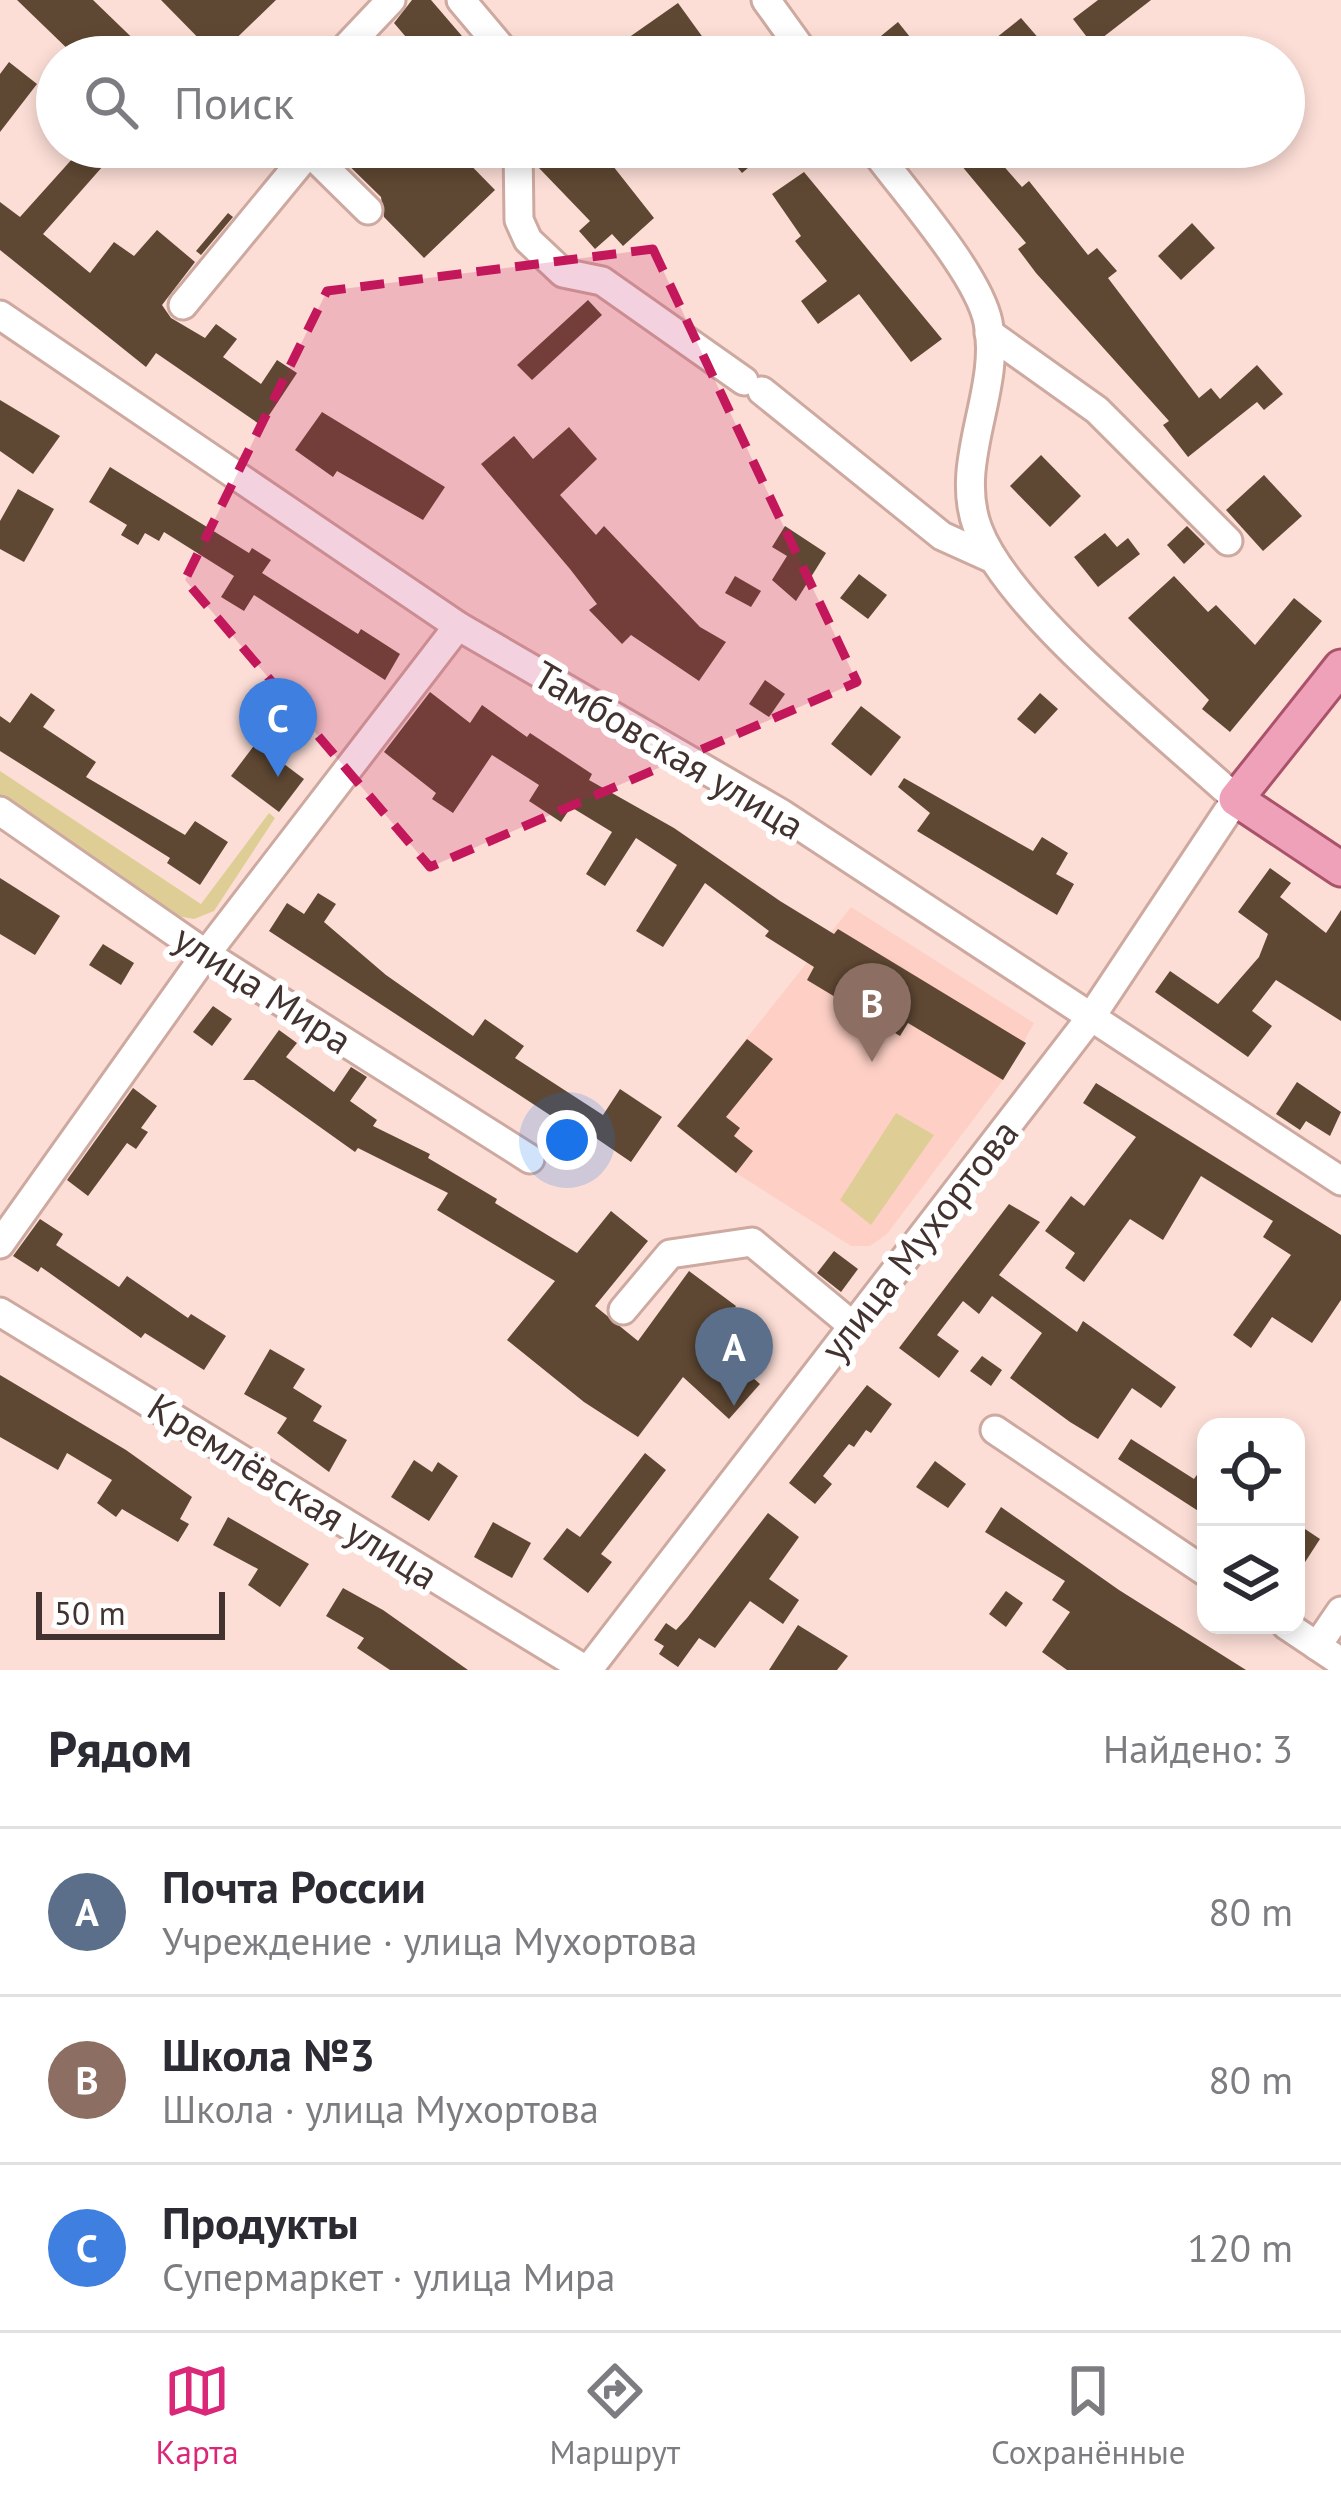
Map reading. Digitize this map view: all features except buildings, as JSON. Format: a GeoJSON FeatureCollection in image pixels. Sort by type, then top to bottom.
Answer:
{"type":"FeatureCollection","features":[{"type":"Feature","properties":{"kind":"main road"},"geometry":{"type":"LineString","coordinates":[[1341,667],[1236,799],[1341,868]]}},
{"type":"Feature","properties":{"kind":"street"},"geometry":{"type":"LineString","coordinates":[[357,36],[391,0]]}},
{"type":"Feature","properties":{"kind":"street"},"geometry":{"type":"LineString","coordinates":[[461,0],[491,36]]}},
{"type":"Feature","properties":{"kind":"street"},"geometry":{"type":"LineString","coordinates":[[766,0],[792,36]]}},
{"type":"Feature","properties":{"kind":"street"},"geometry":{"type":"LineString","coordinates":[[183,305],[292,168]]}},
{"type":"Feature","properties":{"kind":"street"},"geometry":{"type":"LineString","coordinates":[[325,168],[368,210]]}},
{"type":"Feature","properties":{"kind":"street"},"geometry":{"type":"LineString","coordinates":[[518,168],[518,220],[528,240],[563,273],[602,280],[753,386],[942,536],[993,559]]}},
{"type":"Feature","properties":{"kind":"street"},"geometry":{"type":"LineString","coordinates":[[887,168],[971,284],[989,333],[989,379],[972,466],[972,497],[977,528],[993,559],[1067,645],[1236,799]]}},
{"type":"Feature","properties":{"kind":"street","name":"Тамбовская улица"},"geometry":{"type":"LineString","coordinates":[[0,315],[458,626],[782,814],[1341,1181]]}},
{"type":"Feature","properties":{"kind":"street"},"geometry":{"type":"LineString","coordinates":[[989,333],[1096,410],[1228,541]]}},
{"type":"Feature","properties":{"kind":"street"},"geometry":{"type":"LineString","coordinates":[[0,1244],[206,954],[458,626]]}},
{"type":"Feature","properties":{"kind":"street","name":"улица Мухортова"},"geometry":{"type":"LineString","coordinates":[[587,1670],[1091,1018],[1236,799]]}},
{"type":"Feature","properties":{"kind":"street","name":"улица Мира"},"geometry":{"type":"LineString","coordinates":[[0,811],[206,954],[530,1159]]}},
{"type":"Feature","properties":{"kind":"street"},"geometry":{"type":"LineString","coordinates":[[623,1310],[670,1255],[752,1242],[853,1326]]}},
{"type":"Feature","properties":{"kind":"street","name":"Кремлёвская улица"},"geometry":{"type":"LineString","coordinates":[[0,1312],[587,1670]]}},
{"type":"Feature","properties":{"kind":"street"},"geometry":{"type":"LineString","coordinates":[[995,1430],[1197,1565]]}},
{"type":"Feature","properties":{"kind":"street"},"geometry":{"type":"LineString","coordinates":[[1317,1646],[1341,1611]]}},
{"type":"Feature","properties":{"kind":"street"},"geometry":{"type":"LineString","coordinates":[[1299,1634],[1341,1662]]}},
{"type":"Feature","properties":{"kind":"highlighted area"},"geometry":{"type":"Polygon","coordinates":[[[653,249],[857,682],[430,867],[185,580],[327,291],[653,249]]]}},
{"type":"Feature","properties":{"kind":"shaded area"},"geometry":{"type":"Polygon","coordinates":[[[0,771],[201,904],[269,813],[275,818],[214,911],[194,919],[171,915],[0,802],[0,771]]]}},
{"type":"Feature","properties":{"kind":"shaded area"},"geometry":{"type":"Polygon","coordinates":[[[851,907],[1034,1023],[1003,1080],[887,1234],[870,1246],[851,1246],[736,1173],[677,1126],[851,907]]]}},
{"type":"Feature","properties":{"kind":"shaded area"},"geometry":{"type":"Polygon","coordinates":[[[896,1113],[934,1135],[871,1225],[840,1200],[896,1113]]]}},
{"type":"Feature","properties":{"kind":"place","name":"Продукты"},"geometry":{"type":"Point","coordinates":[278,777]}},
{"type":"Feature","properties":{"kind":"place","name":"Школа №3"},"geometry":{"type":"Point","coordinates":[872,1062]}},
{"type":"Feature","properties":{"kind":"place","name":"Почта России"},"geometry":{"type":"Point","coordinates":[734,1406]}}]}
